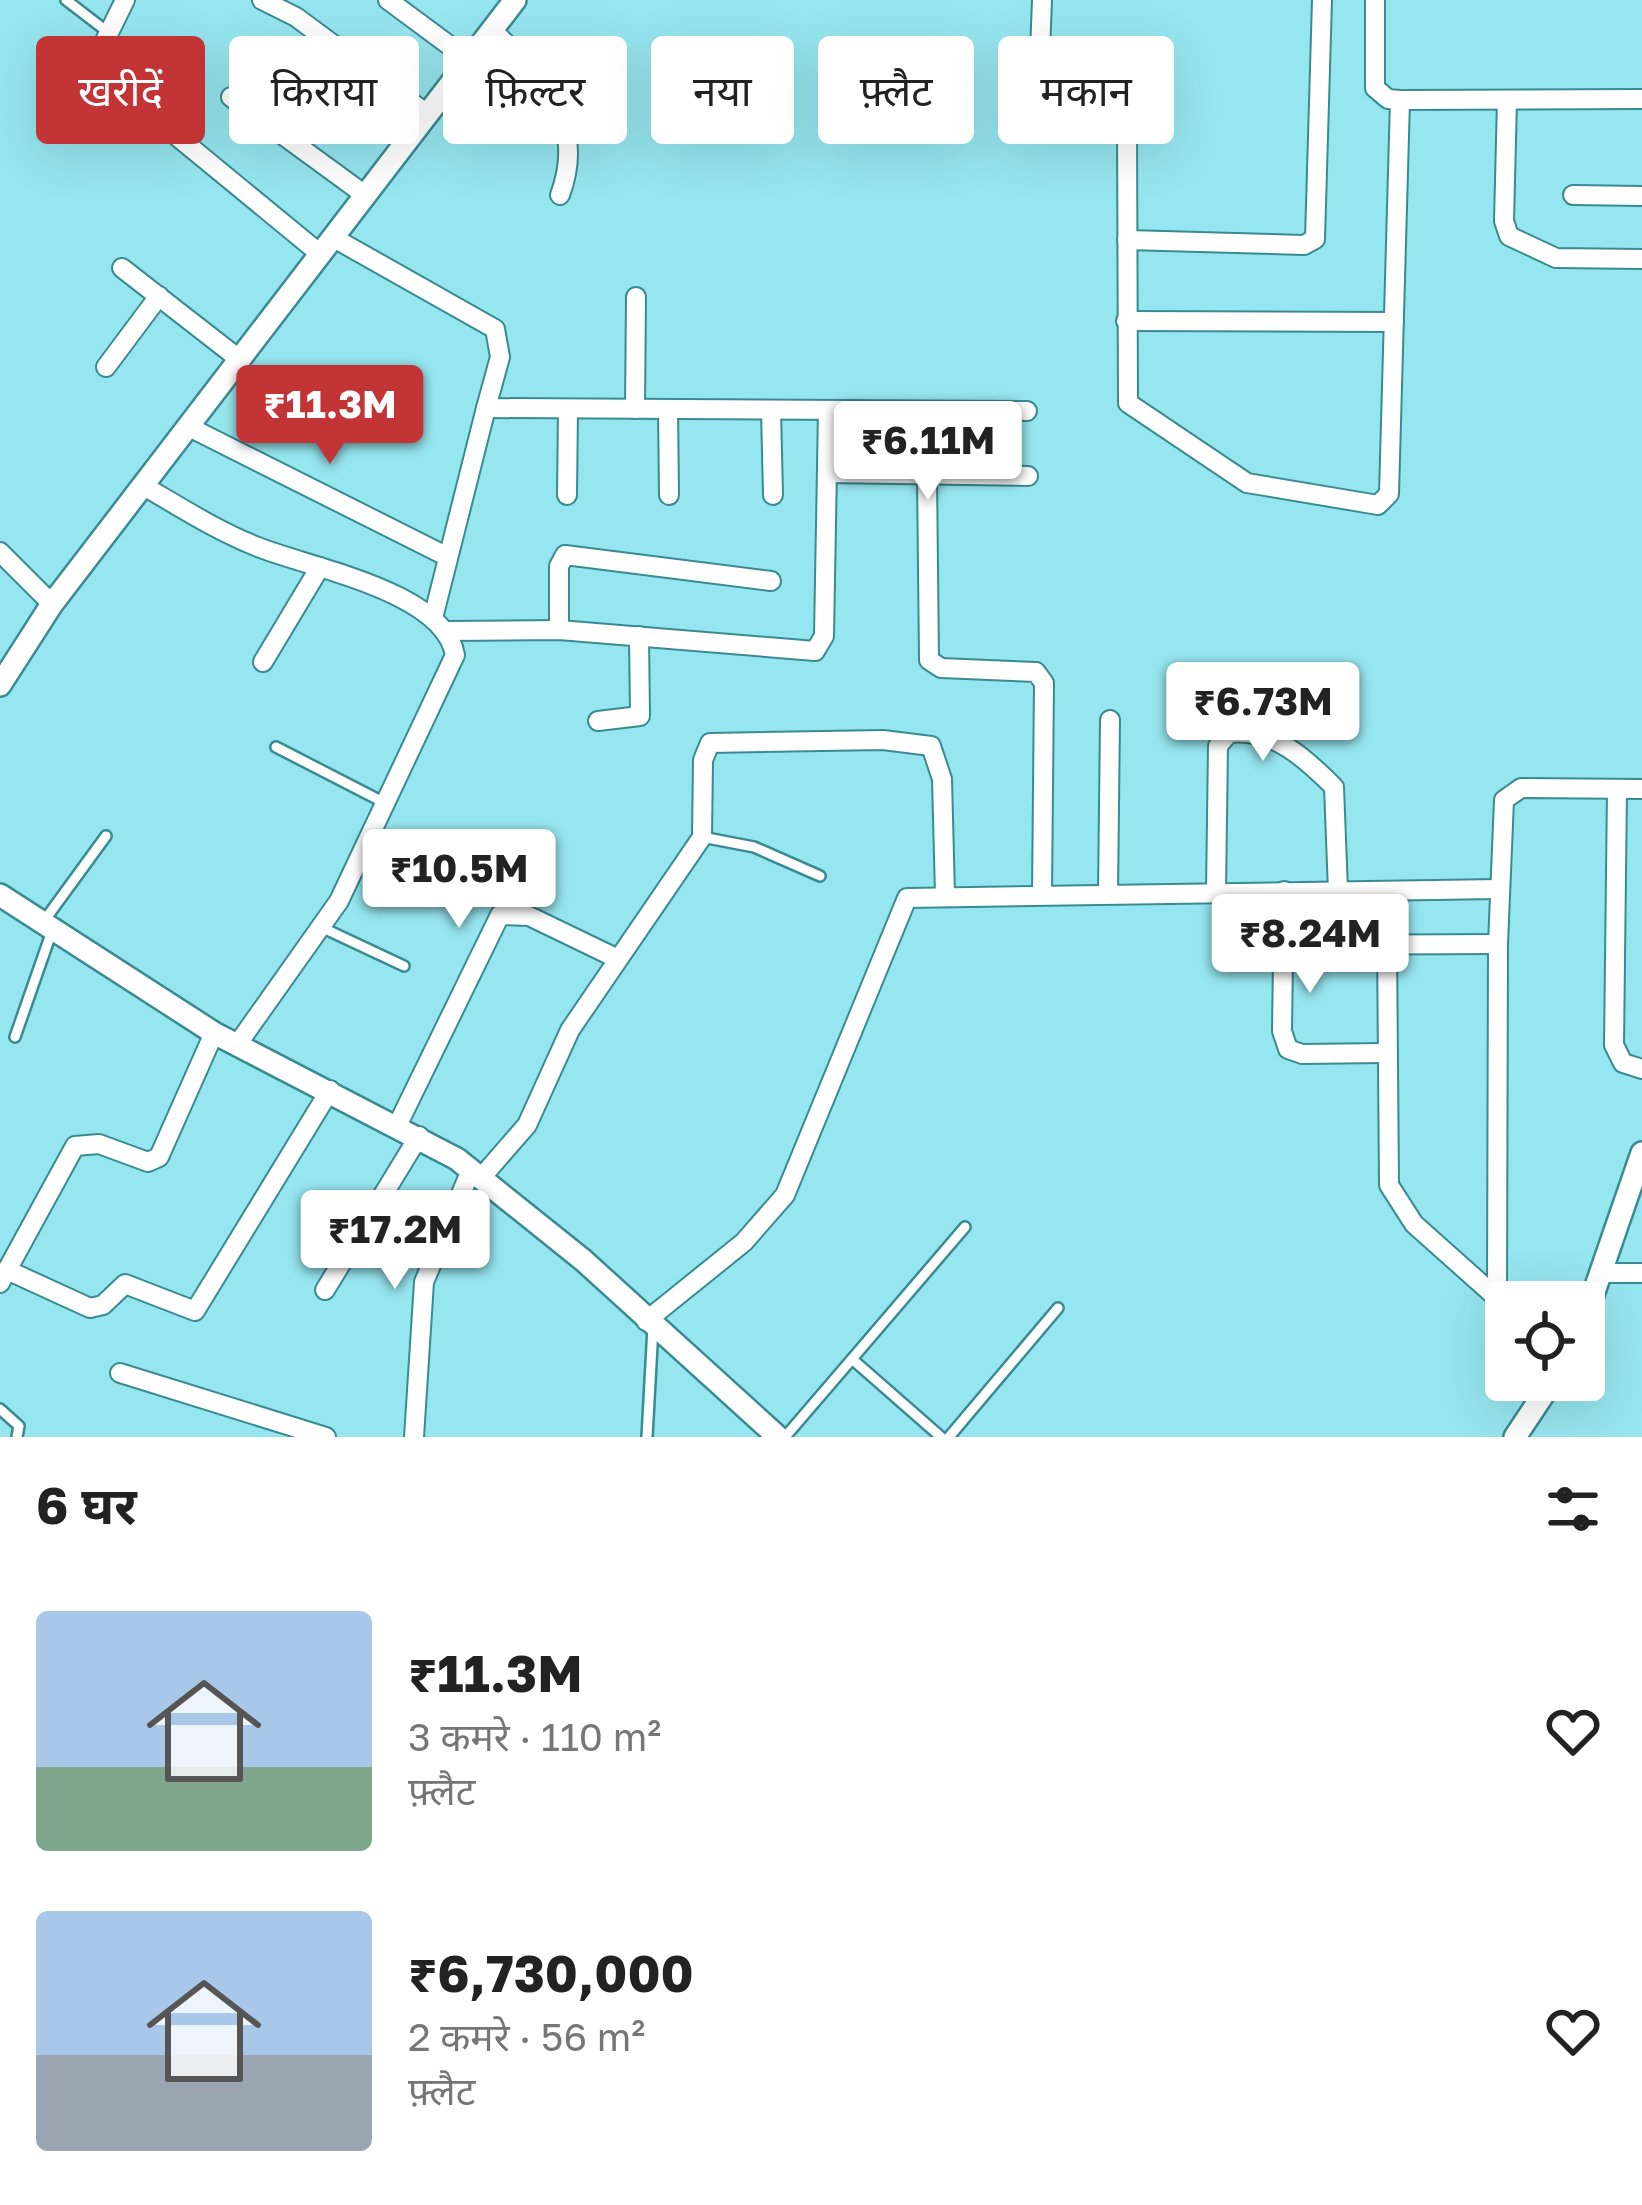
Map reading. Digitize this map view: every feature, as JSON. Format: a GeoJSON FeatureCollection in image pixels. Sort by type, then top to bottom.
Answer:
{"type":"FeatureCollection","features":[{"type":"Feature","properties":{"kind":"street"},"geometry":{"type":"LineString","coordinates":[[125,0],[97,57],[100,73],[326,245],[495,329],[500,357],[448,557],[440,625],[452,668],[388,805],[322,928],[237,1045]]}},
{"type":"Feature","properties":{"kind":"street"},"geometry":{"type":"LineString","coordinates":[[262,0],[296,17],[427,114]]}},
{"type":"Feature","properties":{"kind":"street"},"geometry":{"type":"LineString","coordinates":[[388,0],[443,41]]}},
{"type":"Feature","properties":{"kind":"street"},"geometry":{"type":"LineString","coordinates":[[487,36],[515,0]]}},
{"type":"Feature","properties":{"kind":"street"},"geometry":{"type":"LineString","coordinates":[[1042,0],[1038,104],[1049,110],[1113,111],[1127,123],[1126,396],[1133,408],[1247,483],[1378,505],[1389,494],[1400,100]]}},
{"type":"Feature","properties":{"kind":"street"},"geometry":{"type":"LineString","coordinates":[[1126,240],[1304,245],[1316,239],[1322,0]]}},
{"type":"Feature","properties":{"kind":"street"},"geometry":{"type":"LineString","coordinates":[[1376,0],[1375,88],[1400,100],[1642,99]]}},
{"type":"Feature","properties":{"kind":"street"},"geometry":{"type":"LineString","coordinates":[[492,30],[534,73],[569,136],[572,158],[560,195]]}},
{"type":"Feature","properties":{"kind":"street"},"geometry":{"type":"LineString","coordinates":[[0,685],[52,604],[443,93]]}},
{"type":"Feature","properties":{"kind":"street"},"geometry":{"type":"LineString","coordinates":[[1507,100],[1504,220],[1509,236],[1556,258],[1642,259]]}},
{"type":"Feature","properties":{"kind":"street"},"geometry":{"type":"LineString","coordinates":[[295,144],[364,195]]}},
{"type":"Feature","properties":{"kind":"street"},"geometry":{"type":"LineString","coordinates":[[1574,195],[1642,196]]}},
{"type":"Feature","properties":{"kind":"street"},"geometry":{"type":"LineString","coordinates":[[122,268],[239,359]]}},
{"type":"Feature","properties":{"kind":"street"},"geometry":{"type":"LineString","coordinates":[[106,368],[159,296]]}},
{"type":"Feature","properties":{"kind":"street"},"geometry":{"type":"LineString","coordinates":[[635,410],[636,297]]}},
{"type":"Feature","properties":{"kind":"street"},"geometry":{"type":"LineString","coordinates":[[1126,321],[1394,322]]}},
{"type":"Feature","properties":{"kind":"street"},"geometry":{"type":"LineString","coordinates":[[486,408],[1027,411]]}},
{"type":"Feature","properties":{"kind":"street"},"geometry":{"type":"LineString","coordinates":[[567,495],[568,410]]}},
{"type":"Feature","properties":{"kind":"street"},"geometry":{"type":"LineString","coordinates":[[668,410],[669,495]]}},
{"type":"Feature","properties":{"kind":"street"},"geometry":{"type":"LineString","coordinates":[[771,410],[773,495]]}},
{"type":"Feature","properties":{"kind":"street"},"geometry":{"type":"LineString","coordinates":[[142,485],[229,534],[320,567],[440,625],[815,651],[824,636],[829,411]]}},
{"type":"Feature","properties":{"kind":"street"},"geometry":{"type":"LineString","coordinates":[[188,426],[448,557]]}},
{"type":"Feature","properties":{"kind":"street"},"geometry":{"type":"LineString","coordinates":[[829,473],[1028,476]]}},
{"type":"Feature","properties":{"kind":"street"},"geometry":{"type":"LineString","coordinates":[[927,476],[929,660],[941,668],[1036,672],[1044,683],[1042,895]]}},
{"type":"Feature","properties":{"kind":"street"},"geometry":{"type":"LineString","coordinates":[[0,552],[52,604]]}},
{"type":"Feature","properties":{"kind":"street"},"geometry":{"type":"LineString","coordinates":[[559,630],[559,566],[565,555],[772,581]]}},
{"type":"Feature","properties":{"kind":"street"},"geometry":{"type":"LineString","coordinates":[[262,662],[320,567]]}},
{"type":"Feature","properties":{"kind":"street"},"geometry":{"type":"LineString","coordinates":[[598,721],[640,716],[639,636]]}},
{"type":"Feature","properties":{"kind":"street"},"geometry":{"type":"LineString","coordinates":[[1108,893],[1111,720]]}},
{"type":"Feature","properties":{"kind":"street"},"geometry":{"type":"LineString","coordinates":[[1216,892],[1219,746],[1229,733],[1240,732],[1287,746],[1334,787],[1338,891]]}},
{"type":"Feature","properties":{"kind":"street"},"geometry":{"type":"LineString","coordinates":[[414,1437],[424,1282],[476,1174],[527,1125],[570,1030],[702,837],[703,752],[715,740],[920,742],[934,748],[939,764],[945,895]]}},
{"type":"Feature","properties":{"kind":"street"},"geometry":{"type":"LineString","coordinates":[[1617,789],[1614,1045],[1623,1063],[1642,1069]]}},
{"type":"Feature","properties":{"kind":"street"},"geometry":{"type":"LineString","coordinates":[[1501,1281],[1498,944],[1503,808],[1510,790],[1642,790]]}},
{"type":"Feature","properties":{"kind":"street"},"geometry":{"type":"LineString","coordinates":[[649,1324],[744,1242],[785,1195],[901,904],[913,895],[1499,889]]}},
{"type":"Feature","properties":{"kind":"street"},"geometry":{"type":"LineString","coordinates":[[1284,891],[1282,1031],[1288,1048],[1302,1054],[1384,1053]]}},
{"type":"Feature","properties":{"kind":"street"},"geometry":{"type":"LineString","coordinates":[[0,896],[214,1033],[398,1124],[476,1174],[583,1260],[649,1324],[781,1437]]}},
{"type":"Feature","properties":{"kind":"street"},"geometry":{"type":"LineString","coordinates":[[398,1124],[500,915],[529,916],[616,958]]}},
{"type":"Feature","properties":{"kind":"street"},"geometry":{"type":"LineString","coordinates":[[1387,942],[1385,1158],[1393,1195],[1414,1224],[1485,1288]]}},
{"type":"Feature","properties":{"kind":"street"},"geometry":{"type":"LineString","coordinates":[[1285,945],[1498,944]]}},
{"type":"Feature","properties":{"kind":"street"},"geometry":{"type":"LineString","coordinates":[[214,1033],[159,1157],[148,1162],[93,1143],[75,1146],[6,1262],[87,1308],[104,1305],[125,1284],[194,1312],[330,1090]]}},
{"type":"Feature","properties":{"kind":"street"},"geometry":{"type":"LineString","coordinates":[[326,1290],[419,1136]]}},
{"type":"Feature","properties":{"kind":"street"},"geometry":{"type":"LineString","coordinates":[[1599,1281],[1642,1153]]}},
{"type":"Feature","properties":{"kind":"street"},"geometry":{"type":"LineString","coordinates":[[1602,1273],[1642,1274]]}},
{"type":"Feature","properties":{"kind":"street"},"geometry":{"type":"LineString","coordinates":[[120,1373],[326,1437]]}},
{"type":"Feature","properties":{"kind":"street"},"geometry":{"type":"LineString","coordinates":[[1515,1437],[1539,1401]]}},
{"type":"Feature","properties":{"kind":"lane"},"geometry":{"type":"LineString","coordinates":[[66,0],[109,33]]}},
{"type":"Feature","properties":{"kind":"lane"},"geometry":{"type":"LineString","coordinates":[[276,747],[388,805]]}},
{"type":"Feature","properties":{"kind":"lane"},"geometry":{"type":"LineString","coordinates":[[16,1036],[49,924],[106,836]]}},
{"type":"Feature","properties":{"kind":"lane"},"geometry":{"type":"LineString","coordinates":[[702,837],[754,848],[820,876]]}},
{"type":"Feature","properties":{"kind":"lane"},"geometry":{"type":"LineString","coordinates":[[322,928],[404,965]]}},
{"type":"Feature","properties":{"kind":"lane"},"geometry":{"type":"LineString","coordinates":[[781,1437],[965,1227]]}},
{"type":"Feature","properties":{"kind":"lane"},"geometry":{"type":"LineString","coordinates":[[852,1359],[945,1437],[1058,1309]]}},
{"type":"Feature","properties":{"kind":"lane"},"geometry":{"type":"LineString","coordinates":[[647,1437],[649,1324]]}},
{"type":"Feature","properties":{"kind":"lane"},"geometry":{"type":"LineString","coordinates":[[0,1409],[19,1426],[17,1437]]}}]}
